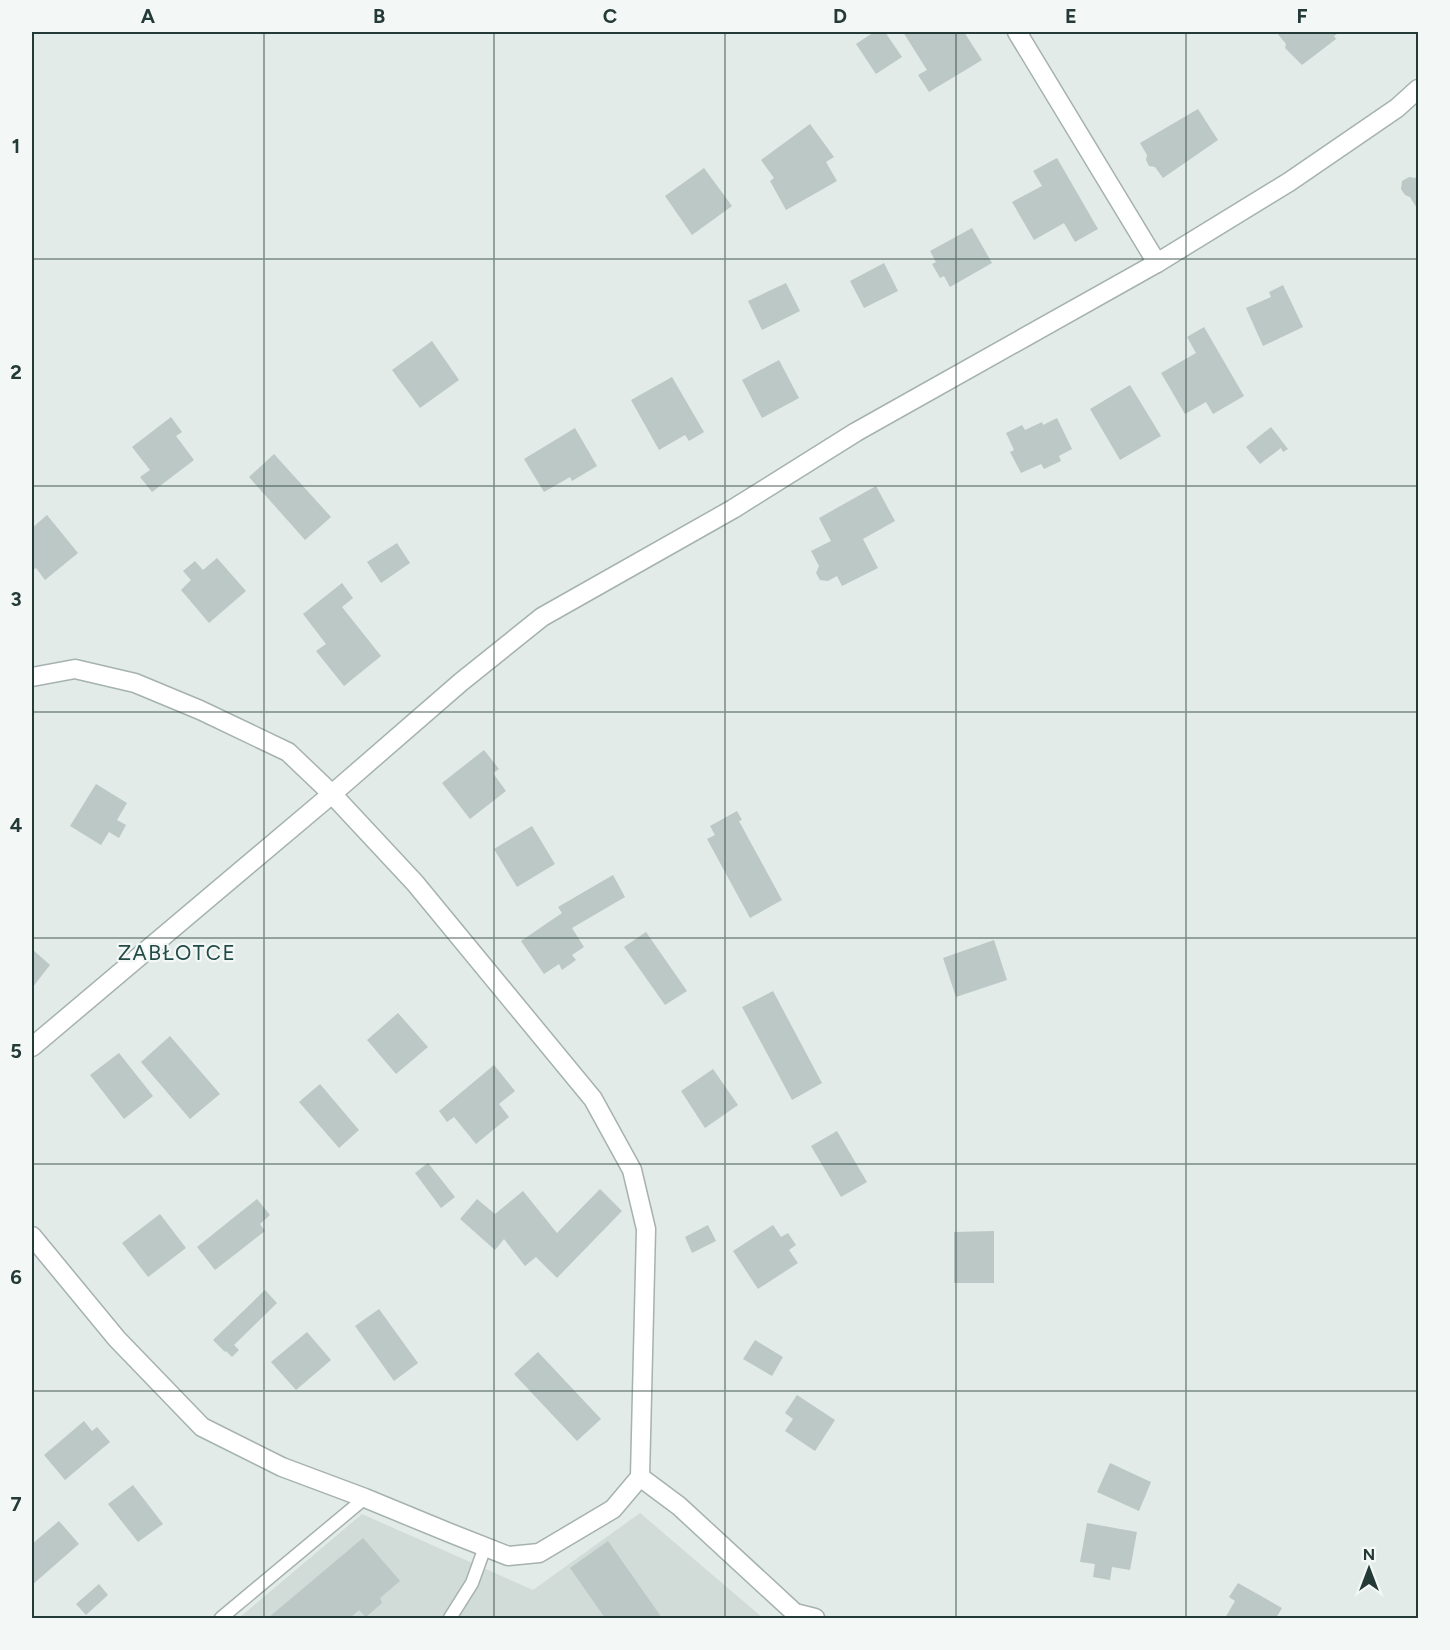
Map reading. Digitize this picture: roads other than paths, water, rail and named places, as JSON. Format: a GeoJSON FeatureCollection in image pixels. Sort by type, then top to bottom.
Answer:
{"type":"FeatureCollection","features":[{"type":"Feature","properties":{"kind":"street"},"geometry":{"type":"LineString","coordinates":[[1017,32],[1157,263]]}},
{"type":"Feature","properties":{"kind":"street"},"geometry":{"type":"LineString","coordinates":[[32,1047],[461,682],[542,617],[733,509],[856,432],[1157,263],[1289,182],[1397,108],[1419,89]]}},
{"type":"Feature","properties":{"kind":"street"},"geometry":{"type":"LineString","coordinates":[[32,677],[75,669],[135,683],[200,710],[288,752],[332,794],[415,883],[592,1099],[632,1170],[646,1229],[640,1477],[613,1509],[539,1553],[508,1556],[282,1467],[202,1427],[117,1339],[32,1236]]}},
{"type":"Feature","properties":{"kind":"street"},"geometry":{"type":"LineString","coordinates":[[640,1477],[680,1506],[795,1613],[815,1618]]}},
{"type":"Feature","properties":{"kind":"lane"},"geometry":{"type":"LineString","coordinates":[[221,1618],[365,1498]]}},
{"type":"Feature","properties":{"kind":"lane"},"geometry":{"type":"LineString","coordinates":[[450,1618],[472,1583],[485,1547]]}},
{"type":"Feature","properties":{"kind":"district","name":"ZABŁOTCE"},"geometry":{"type":"Point","coordinates":[177,953]}}]}
